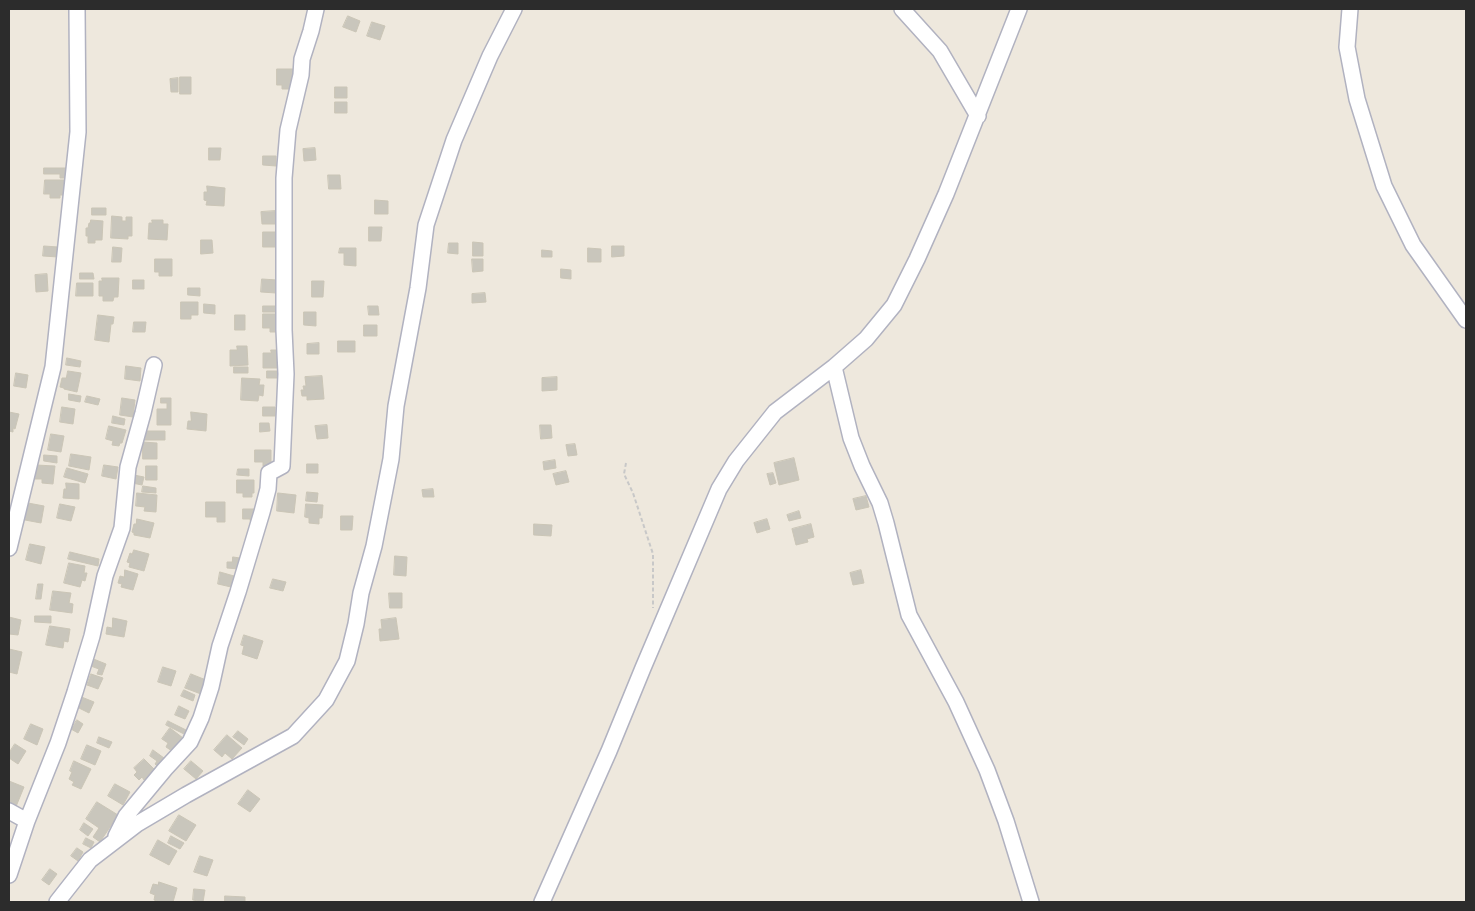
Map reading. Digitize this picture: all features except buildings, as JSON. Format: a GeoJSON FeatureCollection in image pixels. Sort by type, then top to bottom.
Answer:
{"type":"FeatureCollection","features":[{"type":"Feature","properties":{"kind":"street"},"geometry":{"type":"LineString","coordinates":[[9,548],[53,367],[78,132],[78,9]]}},
{"type":"Feature","properties":{"kind":"street"},"geometry":{"type":"LineString","coordinates":[[115,840],[126,816],[190,742],[201,718],[211,687],[220,646],[262,512],[268,489],[269,473],[282,466],[286,374],[284,330],[284,178],[288,130],[301,75],[302,59],[316,9]]}},
{"type":"Feature","properties":{"kind":"street"},"geometry":{"type":"LineString","coordinates":[[57,902],[90,860],[137,824],[186,794],[293,736],[326,700],[347,661],[361,593],[374,546],[391,459],[396,406],[418,288],[426,225],[454,140],[490,56],[514,9]]}},
{"type":"Feature","properties":{"kind":"street"},"geometry":{"type":"LineString","coordinates":[[902,9],[940,51],[978,116]]}},
{"type":"Feature","properties":{"kind":"street"},"geometry":{"type":"LineString","coordinates":[[542,902],[609,752],[719,489],[736,461],[774,412],[834,367],[866,339],[894,305],[917,259],[978,116],[1019,9]]}},
{"type":"Feature","properties":{"kind":"street"},"geometry":{"type":"LineString","coordinates":[[1350,9],[1348,47],[1357,99],[1384,186],[1413,245],[1466,320]]}},
{"type":"Feature","properties":{"kind":"street"},"geometry":{"type":"LineString","coordinates":[[9,875],[27,821],[58,743],[92,636],[105,576],[122,528],[128,467],[154,364]]}},
{"type":"Feature","properties":{"kind":"street"},"geometry":{"type":"LineString","coordinates":[[834,367],[851,438],[880,503],[909,615],[956,702],[987,770],[1006,821],[1031,902]]}},
{"type":"Feature","properties":{"kind":"street"},"geometry":{"type":"LineString","coordinates":[[9,810],[27,821]]}},
{"type":"Feature","properties":{"kind":"path"},"geometry":{"type":"LineString","coordinates":[[626,463],[624,474],[636,501],[653,554],[654,615]]}}]}
